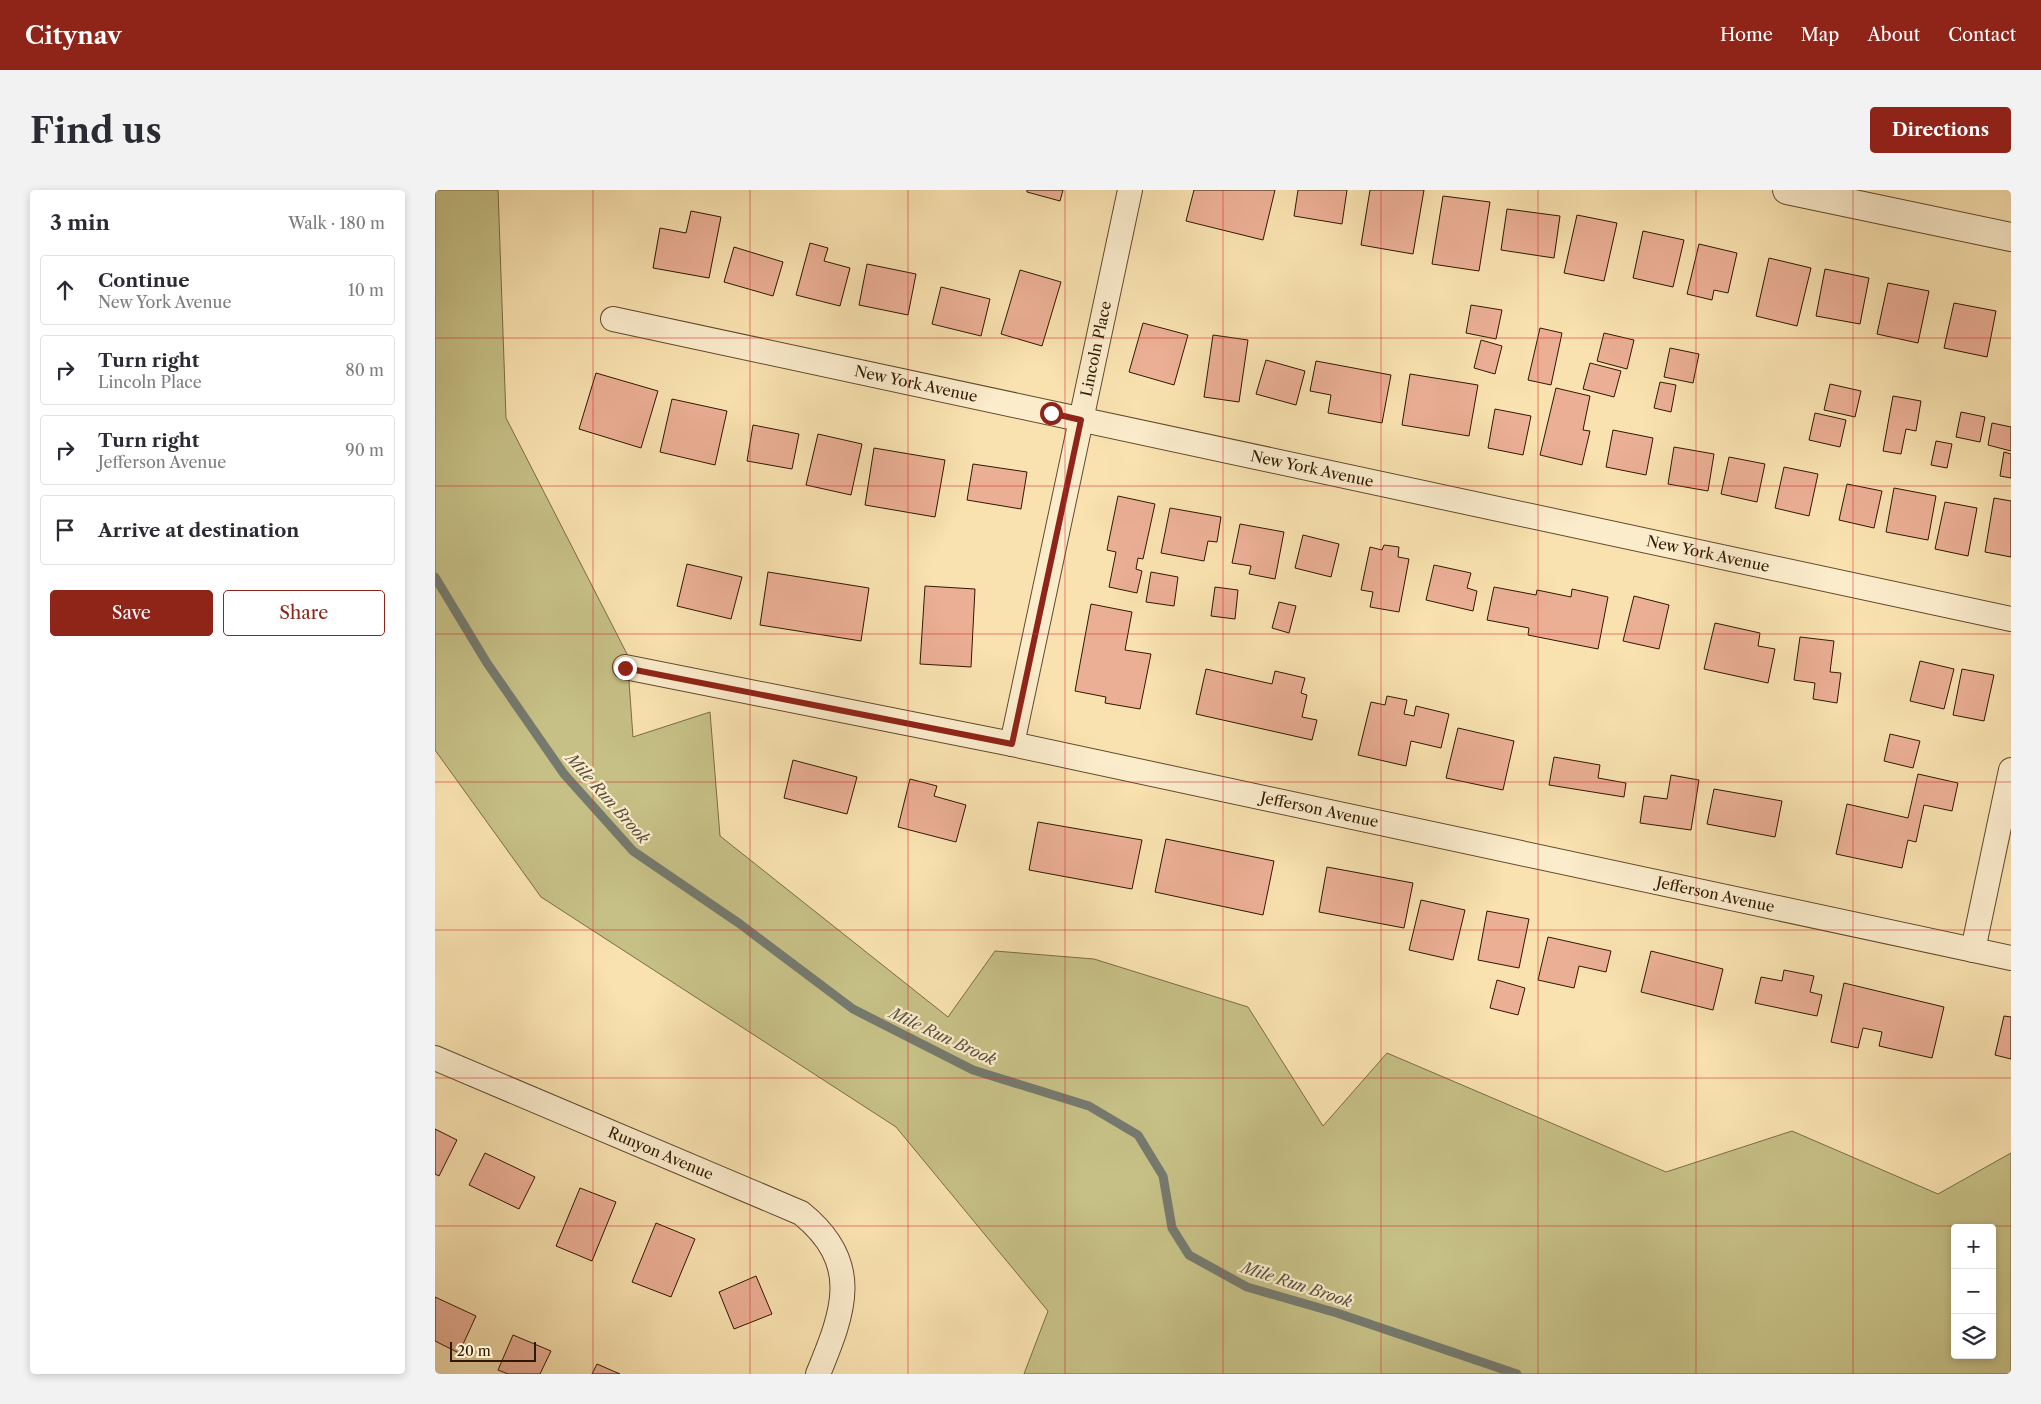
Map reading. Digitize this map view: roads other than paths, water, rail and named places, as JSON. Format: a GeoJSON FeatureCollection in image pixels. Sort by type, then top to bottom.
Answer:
{"type":"FeatureCollection","features":[{"type":"Feature","properties":{"kind":"street","name":"Lincoln Place"},"geometry":{"type":"LineString","coordinates":[[1012,744],[1130,190]]}},
{"type":"Feature","properties":{"kind":"street"},"geometry":{"type":"LineString","coordinates":[[1787,190],[2011,238]]}},
{"type":"Feature","properties":{"kind":"street","name":"New York Avenue"},"geometry":{"type":"LineString","coordinates":[[613,320],[2011,620]]}},
{"type":"Feature","properties":{"kind":"street","name":"Jefferson Avenue"},"geometry":{"type":"LineString","coordinates":[[625,668],[1012,744],[2011,958]]}},
{"type":"Feature","properties":{"kind":"street"},"geometry":{"type":"LineString","coordinates":[[1973,950],[2011,770]]}},
{"type":"Feature","properties":{"kind":"street","name":"Runyon Avenue"},"geometry":{"type":"LineString","coordinates":[[435,1058],[801,1213],[821,1229],[836,1254],[844,1292],[836,1330],[818,1374]]}},
{"type":"Feature","properties":{"kind":"waterway","name":"Mile Run Brook"},"geometry":{"type":"LineString","coordinates":[[435,577],[487,663],[564,774],[633,851],[740,924],[853,1009],[973,1070],[1089,1106],[1138,1135],[1163,1176],[1172,1228],[1189,1255],[1247,1287],[1337,1313],[1517,1374]]}}]}
